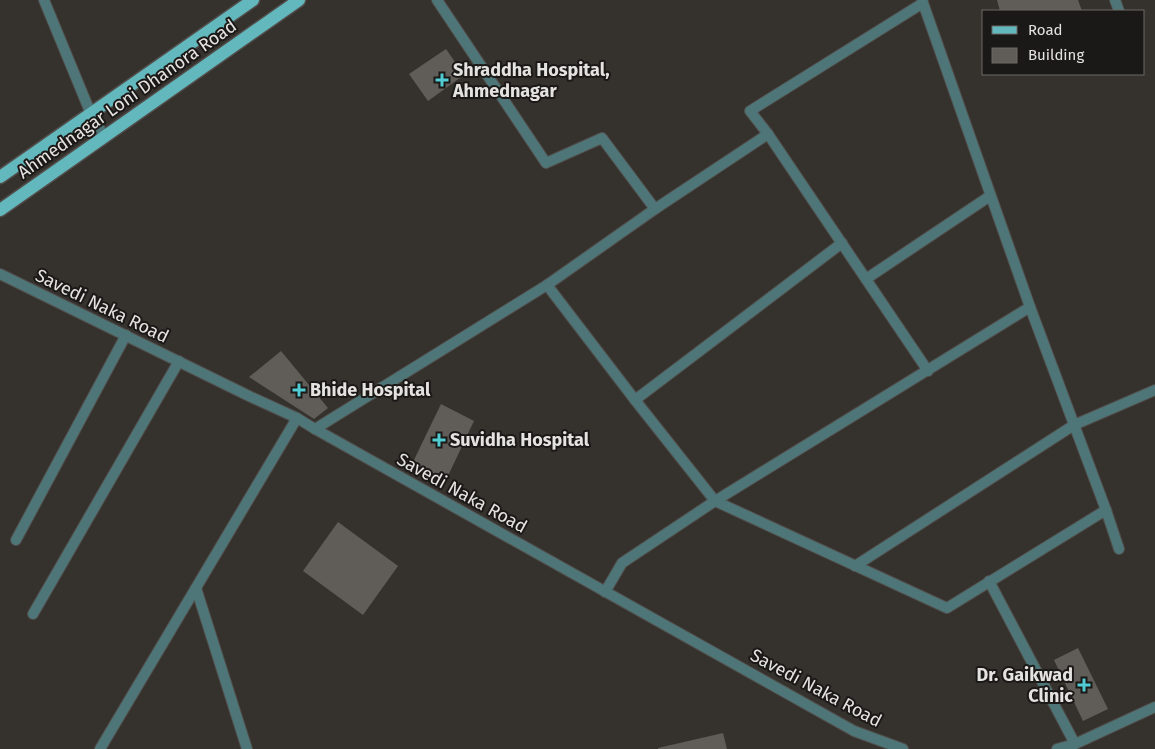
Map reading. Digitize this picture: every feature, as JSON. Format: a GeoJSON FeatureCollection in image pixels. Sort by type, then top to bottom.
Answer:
{"type":"FeatureCollection","features":[{"type":"Feature","properties":{"kind":"main road","name":"Ahmednagar Loni Dhanora Road"},"geometry":{"type":"LineString","coordinates":[[0,177],[253,0]]}},
{"type":"Feature","properties":{"kind":"main road","name":"Ahmednagar Loni Dhanora Road"},"geometry":{"type":"LineString","coordinates":[[0,210],[299,0]]}},
{"type":"Feature","properties":{"kind":"street"},"geometry":{"type":"LineString","coordinates":[[44,0],[91,114],[104,136]]}},
{"type":"Feature","properties":{"kind":"street"},"geometry":{"type":"LineString","coordinates":[[437,0],[546,162],[602,138],[655,209]]}},
{"type":"Feature","properties":{"kind":"street"},"geometry":{"type":"LineString","coordinates":[[928,371],[768,134],[750,111],[923,2],[990,196],[1119,549]]}},
{"type":"Feature","properties":{"kind":"street"},"geometry":{"type":"LineString","coordinates":[[315,429],[547,285],[655,209],[768,134]]}},
{"type":"Feature","properties":{"kind":"street"},"geometry":{"type":"LineString","coordinates":[[866,279],[990,196]]}},
{"type":"Feature","properties":{"kind":"street"},"geometry":{"type":"LineString","coordinates":[[635,400],[842,243]]}},
{"type":"Feature","properties":{"kind":"street","name":"Savedi Naka Road"},"geometry":{"type":"LineString","coordinates":[[0,274],[297,418],[854,731],[880,745],[903,749]]}},
{"type":"Feature","properties":{"kind":"street"},"geometry":{"type":"LineString","coordinates":[[547,285],[715,501],[947,608],[1106,510]]}},
{"type":"Feature","properties":{"kind":"street"},"geometry":{"type":"LineString","coordinates":[[605,592],[622,563],[715,501],[1030,307]]}},
{"type":"Feature","properties":{"kind":"street"},"geometry":{"type":"LineString","coordinates":[[16,540],[126,335]]}},
{"type":"Feature","properties":{"kind":"street"},"geometry":{"type":"LineString","coordinates":[[33,614],[180,361]]}},
{"type":"Feature","properties":{"kind":"street"},"geometry":{"type":"LineString","coordinates":[[855,566],[1074,425],[1155,390]]}},
{"type":"Feature","properties":{"kind":"street"},"geometry":{"type":"LineString","coordinates":[[100,749],[297,418]]}},
{"type":"Feature","properties":{"kind":"street"},"geometry":{"type":"LineString","coordinates":[[989,581],[1074,744]]}},
{"type":"Feature","properties":{"kind":"street"},"geometry":{"type":"LineString","coordinates":[[196,588],[247,749]]}},
{"type":"Feature","properties":{"kind":"street"},"geometry":{"type":"LineString","coordinates":[[1057,749],[1074,744],[1155,707]]}},
{"type":"Feature","properties":{"kind":"building"},"geometry":{"type":"Polygon","coordinates":[[[997,0],[1078,0],[1082,10],[1000,10],[997,0]]]}},
{"type":"Feature","properties":{"kind":"building"},"geometry":{"type":"Polygon","coordinates":[[[446,49],[464,75],[428,101],[409,74],[446,49]]]}},
{"type":"Feature","properties":{"kind":"building"},"geometry":{"type":"Polygon","coordinates":[[[281,351],[328,408],[314,419],[249,377],[281,351]]]}},
{"type":"Feature","properties":{"kind":"building"},"geometry":{"type":"Polygon","coordinates":[[[441,404],[474,421],[446,480],[412,464],[441,404]]]}},
{"type":"Feature","properties":{"kind":"building"},"geometry":{"type":"Polygon","coordinates":[[[338,522],[398,566],[363,615],[303,571],[338,522]]]}},
{"type":"Feature","properties":{"kind":"building"},"geometry":{"type":"Polygon","coordinates":[[[1078,648],[1108,709],[1083,721],[1054,660],[1078,648]]]}},
{"type":"Feature","properties":{"kind":"building"},"geometry":{"type":"Polygon","coordinates":[[[723,733],[727,749],[658,749],[658,748],[723,733]]]}},
{"type":"Feature","properties":{"kind":"place","name":"Shraddha Hospital, Ahmednagar"},"geometry":{"type":"Point","coordinates":[442,80]}},
{"type":"Feature","properties":{"kind":"place","name":"Bhide Hospital"},"geometry":{"type":"Point","coordinates":[299,390]}},
{"type":"Feature","properties":{"kind":"place","name":"Suvidha Hospital"},"geometry":{"type":"Point","coordinates":[439,440]}},
{"type":"Feature","properties":{"kind":"place","name":"Dr. Gaikwad Clinic"},"geometry":{"type":"Point","coordinates":[1084,685]}}]}
